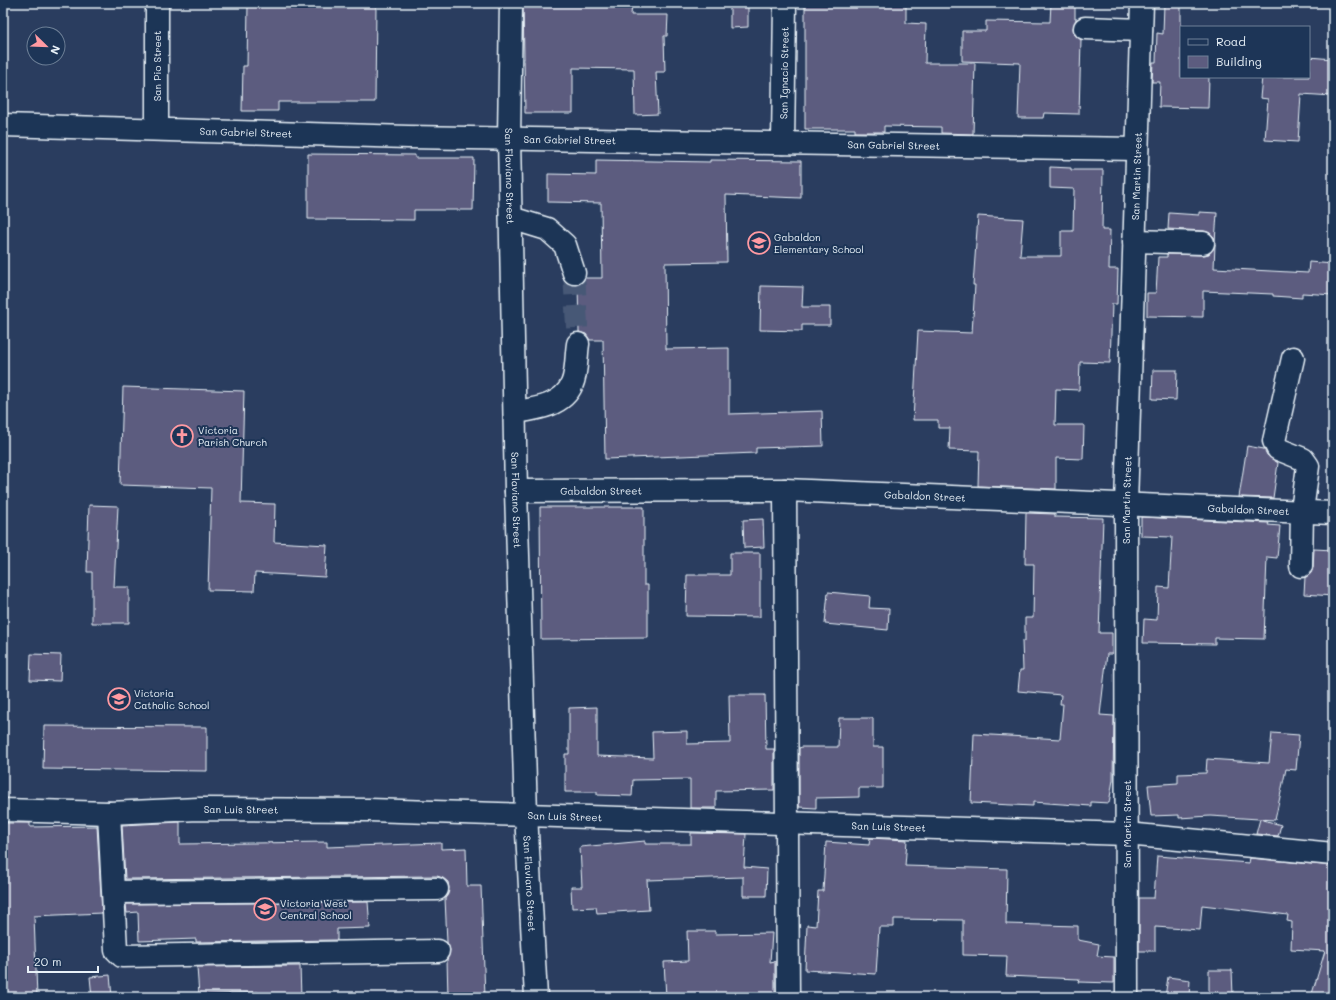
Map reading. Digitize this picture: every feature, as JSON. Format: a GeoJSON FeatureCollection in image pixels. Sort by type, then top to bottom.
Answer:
{"type":"FeatureCollection","features":[{"type":"Feature","properties":{"kind":"street","name":"San Pio Street"},"geometry":{"type":"LineString","coordinates":[[157,3],[157,129]]}},
{"type":"Feature","properties":{"kind":"street","name":"San Flaviano Street"},"geometry":{"type":"LineString","coordinates":[[511,3],[509,138],[516,491],[526,814],[536,997]]}},
{"type":"Feature","properties":{"kind":"street","name":"San Ignacio Street"},"geometry":{"type":"LineString","coordinates":[[782,143],[785,3]]}},
{"type":"Feature","properties":{"kind":"street","name":"San Martin Street"},"geometry":{"type":"LineString","coordinates":[[1127,997],[1126,504],[1142,3]]}},
{"type":"Feature","properties":{"kind":"street"},"geometry":{"type":"LineString","coordinates":[[1085,28],[1141,30]]}},
{"type":"Feature","properties":{"kind":"street","name":"San Gabriel Street"},"geometry":{"type":"LineString","coordinates":[[3,125],[509,138],[1137,149]]}},
{"type":"Feature","properties":{"kind":"street"},"geometry":{"type":"LineString","coordinates":[[511,218],[547,229],[565,245],[574,273]]}},
{"type":"Feature","properties":{"kind":"street"},"geometry":{"type":"LineString","coordinates":[[1134,241],[1203,243]]}},
{"type":"Feature","properties":{"kind":"street"},"geometry":{"type":"LineString","coordinates":[[515,412],[548,405],[565,395],[572,384],[578,344]]}},
{"type":"Feature","properties":{"kind":"street"},"geometry":{"type":"LineString","coordinates":[[1293,358],[1274,441],[1278,449],[1303,459],[1308,466],[1302,511],[1301,566]]}},
{"type":"Feature","properties":{"kind":"street"},"geometry":{"type":"LineString","coordinates":[[785,490],[788,997]]}},
{"type":"Feature","properties":{"kind":"street","name":"Gabaldon Street"},"geometry":{"type":"LineString","coordinates":[[516,491],[785,490],[1333,513]]}},
{"type":"Feature","properties":{"kind":"street","name":"San Luis Street"},"geometry":{"type":"LineString","coordinates":[[3,810],[109,812],[205,809],[369,810],[526,814],[788,824],[1127,834],[1333,854]]}},
{"type":"Feature","properties":{"kind":"street"},"geometry":{"type":"LineString","coordinates":[[109,812],[116,950],[122,956],[438,951]]}},
{"type":"Feature","properties":{"kind":"street"},"geometry":{"type":"LineString","coordinates":[[114,892],[437,889]]}},
{"type":"Feature","properties":{"kind":"building"},"geometry":{"type":"Polygon","coordinates":[[[307,3],[307,5],[376,5],[375,102],[278,102],[278,111],[242,111],[243,66],[247,66],[248,4],[307,3]]]}},
{"type":"Feature","properties":{"kind":"building"},"geometry":{"type":"Polygon","coordinates":[[[523,3],[632,4],[631,15],[668,15],[667,36],[664,36],[665,72],[656,72],[658,114],[635,115],[634,69],[573,68],[573,113],[525,113],[523,3]]]}},
{"type":"Feature","properties":{"kind":"building"},"geometry":{"type":"Polygon","coordinates":[[[730,3],[748,3],[748,27],[730,28],[730,3]]]}},
{"type":"Feature","properties":{"kind":"building"},"geometry":{"type":"Polygon","coordinates":[[[805,3],[906,3],[906,23],[926,24],[925,63],[975,63],[973,134],[941,133],[941,127],[884,126],[884,132],[855,132],[855,129],[805,129],[805,3]]]}},
{"type":"Feature","properties":{"kind":"building"},"geometry":{"type":"Polygon","coordinates":[[[1051,3],[1075,3],[1075,19],[1077,19],[1073,28],[1074,34],[1081,40],[1079,114],[1044,113],[1043,118],[1018,118],[1020,63],[962,61],[962,31],[986,31],[986,21],[1050,22],[1051,3]]]}},
{"type":"Feature","properties":{"kind":"building"},"geometry":{"type":"Polygon","coordinates":[[[1164,3],[1181,3],[1180,78],[1209,78],[1208,108],[1159,107],[1160,82],[1152,82],[1153,62],[1156,62],[1157,33],[1163,34],[1164,3]]]}},
{"type":"Feature","properties":{"kind":"building"},"geometry":{"type":"Polygon","coordinates":[[[1310,57],[1333,59],[1333,96],[1301,94],[1298,142],[1265,140],[1268,99],[1260,98],[1262,78],[1310,78],[1310,57]]]}},
{"type":"Feature","properties":{"kind":"building"},"geometry":{"type":"Polygon","coordinates":[[[308,154],[415,155],[415,158],[474,158],[473,210],[414,210],[414,220],[308,219],[308,154]]]}},
{"type":"Feature","properties":{"kind":"building"},"geometry":{"type":"Polygon","coordinates":[[[596,160],[710,162],[710,160],[801,161],[801,198],[726,195],[727,262],[665,263],[666,349],[729,348],[729,414],[822,411],[823,446],[756,448],[756,453],[605,459],[603,340],[590,340],[586,334],[579,332],[578,285],[585,278],[602,278],[601,203],[548,202],[548,174],[596,175],[596,160]]]}},
{"type":"Feature","properties":{"kind":"building"},"geometry":{"type":"Polygon","coordinates":[[[1050,167],[1071,168],[1071,170],[1103,170],[1102,230],[1110,230],[1109,269],[1118,269],[1117,304],[1112,304],[1110,363],[1080,362],[1079,390],[1056,389],[1055,425],[1084,425],[1083,459],[1056,458],[1056,489],[978,486],[979,451],[949,450],[950,428],[938,428],[938,420],[913,420],[918,331],[972,333],[975,285],[973,285],[978,216],[1023,219],[1020,256],[1061,256],[1061,231],[1073,231],[1074,189],[1050,188],[1050,167]]]}},
{"type":"Feature","properties":{"kind":"building"},"geometry":{"type":"Polygon","coordinates":[[[1199,212],[1217,213],[1215,242],[1214,237],[1210,233],[1204,231],[1168,229],[1169,213],[1199,215],[1199,212]]]}},
{"type":"Feature","properties":{"kind":"building"},"geometry":{"type":"Polygon","coordinates":[[[1215,244],[1214,268],[1308,273],[1309,262],[1333,264],[1333,295],[1302,293],[1302,298],[1273,296],[1273,294],[1203,291],[1203,317],[1147,316],[1147,293],[1156,293],[1158,257],[1167,257],[1167,254],[1209,254],[1215,244]]]}},
{"type":"Feature","properties":{"kind":"building"},"geometry":{"type":"Polygon","coordinates":[[[761,286],[803,287],[802,307],[830,307],[830,325],[802,325],[802,331],[760,330],[761,286]]]}},
{"type":"Feature","properties":{"kind":"building"},"geometry":{"type":"Polygon","coordinates":[[[1153,370],[1177,370],[1176,400],[1152,399],[1153,370]]]}},
{"type":"Feature","properties":{"kind":"building","name":"Victoria Parish Church"},"geometry":{"type":"Polygon","coordinates":[[[123,387],[244,391],[241,503],[275,504],[274,542],[327,545],[325,577],[255,573],[254,591],[208,590],[211,488],[120,485],[123,387]]]}},
{"type":"Feature","properties":{"kind":"building"},"geometry":{"type":"Polygon","coordinates":[[[1247,446],[1264,449],[1267,455],[1278,463],[1273,498],[1239,497],[1247,446]]]}},
{"type":"Feature","properties":{"kind":"building"},"geometry":{"type":"Polygon","coordinates":[[[89,505],[118,506],[114,587],[129,587],[129,623],[92,623],[92,572],[87,572],[89,505]]]}},
{"type":"Feature","properties":{"kind":"building"},"geometry":{"type":"Polygon","coordinates":[[[540,507],[644,507],[644,585],[648,585],[648,638],[541,639],[540,507]]]}},
{"type":"Feature","properties":{"kind":"building"},"geometry":{"type":"Polygon","coordinates":[[[1026,513],[1055,514],[1055,517],[1103,518],[1099,633],[1112,633],[1112,654],[1107,654],[1100,715],[1114,716],[1113,780],[1109,803],[1091,802],[1091,806],[1033,802],[1033,806],[971,803],[974,734],[1060,739],[1063,704],[1060,704],[1061,695],[1018,691],[1020,670],[1023,670],[1022,641],[1025,641],[1025,618],[1033,618],[1034,564],[1025,564],[1026,513]]]}},
{"type":"Feature","properties":{"kind":"building"},"geometry":{"type":"Polygon","coordinates":[[[1141,517],[1269,523],[1268,525],[1280,526],[1277,558],[1267,557],[1264,639],[1215,638],[1215,644],[1143,643],[1144,619],[1157,620],[1158,587],[1169,588],[1172,537],[1141,536],[1141,517]]]}},
{"type":"Feature","properties":{"kind":"building"},"geometry":{"type":"Polygon","coordinates":[[[763,519],[764,547],[744,548],[743,520],[763,519]]]}},
{"type":"Feature","properties":{"kind":"building"},"geometry":{"type":"Polygon","coordinates":[[[1314,549],[1333,550],[1333,596],[1304,594],[1305,577],[1311,573],[1313,567],[1314,549]]]}},
{"type":"Feature","properties":{"kind":"building"},"geometry":{"type":"Polygon","coordinates":[[[730,553],[760,553],[760,617],[686,616],[687,575],[730,575],[730,553]]]}},
{"type":"Feature","properties":{"kind":"building"},"geometry":{"type":"Polygon","coordinates":[[[828,592],[870,596],[869,608],[889,609],[888,630],[825,624],[828,592]]]}},
{"type":"Feature","properties":{"kind":"building"},"geometry":{"type":"Polygon","coordinates":[[[31,654],[61,655],[60,681],[30,680],[31,654]]]}},
{"type":"Feature","properties":{"kind":"building"},"geometry":{"type":"Polygon","coordinates":[[[729,695],[765,695],[766,749],[774,749],[774,790],[716,791],[716,808],[690,808],[690,779],[633,780],[632,796],[597,795],[597,792],[565,792],[565,754],[569,754],[569,708],[597,707],[597,756],[653,758],[652,732],[687,731],[687,744],[730,743],[729,695]]]}},
{"type":"Feature","properties":{"kind":"building"},"geometry":{"type":"Polygon","coordinates":[[[839,718],[873,718],[873,747],[883,747],[883,788],[859,788],[859,797],[816,798],[816,808],[799,807],[799,748],[838,747],[839,718]]]}},
{"type":"Feature","properties":{"kind":"building"},"geometry":{"type":"Polygon","coordinates":[[[44,726],[207,727],[207,771],[43,769],[44,726]]]}},
{"type":"Feature","properties":{"kind":"building"},"geometry":{"type":"Polygon","coordinates":[[[1272,733],[1299,735],[1296,770],[1286,769],[1275,820],[1210,816],[1179,818],[1179,815],[1151,816],[1148,785],[1178,783],[1178,774],[1206,773],[1207,759],[1269,763],[1272,733]]]}},
{"type":"Feature","properties":{"kind":"building"},"geometry":{"type":"Polygon","coordinates":[[[1260,819],[1281,825],[1278,836],[1256,834],[1260,819]]]}},
{"type":"Feature","properties":{"kind":"building"},"geometry":{"type":"Polygon","coordinates":[[[180,822],[180,844],[327,842],[327,847],[441,843],[441,849],[466,848],[467,886],[481,886],[485,997],[448,997],[447,959],[450,950],[447,942],[445,898],[449,888],[448,882],[443,878],[437,876],[125,879],[122,825],[180,822]]]}},
{"type":"Feature","properties":{"kind":"building"},"geometry":{"type":"Polygon","coordinates":[[[3,823],[30,823],[30,827],[97,826],[102,913],[34,916],[37,997],[3,997],[3,823]]]}},
{"type":"Feature","properties":{"kind":"building"},"geometry":{"type":"Polygon","coordinates":[[[691,833],[746,834],[744,867],[767,869],[766,896],[743,896],[743,877],[647,880],[649,910],[597,913],[596,907],[572,908],[571,887],[582,887],[580,847],[645,841],[645,844],[691,844],[691,833]]]}},
{"type":"Feature","properties":{"kind":"building"},"geometry":{"type":"Polygon","coordinates":[[[870,838],[907,840],[905,866],[1007,869],[1006,924],[1078,926],[1078,940],[1099,944],[1097,956],[1114,957],[1114,983],[1078,982],[1079,979],[1006,976],[1007,956],[963,955],[963,920],[894,919],[894,927],[879,927],[876,974],[805,970],[807,925],[816,926],[818,891],[823,891],[826,842],[869,845],[870,838]]]}},
{"type":"Feature","properties":{"kind":"building"},"geometry":{"type":"Polygon","coordinates":[[[1157,856],[1249,863],[1250,858],[1333,866],[1333,997],[1311,997],[1325,951],[1291,949],[1292,922],[1287,921],[1288,915],[1202,905],[1200,930],[1155,927],[1155,951],[1139,951],[1139,898],[1154,898],[1157,856]]]}},
{"type":"Feature","properties":{"kind":"building"},"geometry":{"type":"Polygon","coordinates":[[[368,902],[370,928],[337,929],[337,940],[196,942],[196,939],[139,941],[138,912],[127,913],[126,904],[368,902]]]}},
{"type":"Feature","properties":{"kind":"building"},"geometry":{"type":"Polygon","coordinates":[[[687,931],[715,931],[715,934],[772,933],[770,962],[775,961],[775,994],[756,995],[756,997],[666,997],[664,962],[688,961],[687,931]]]}},
{"type":"Feature","properties":{"kind":"building"},"geometry":{"type":"Polygon","coordinates":[[[300,966],[301,997],[258,997],[258,992],[199,995],[197,967],[300,966]]]}},
{"type":"Feature","properties":{"kind":"building"},"geometry":{"type":"Polygon","coordinates":[[[1209,970],[1232,970],[1233,996],[1209,996],[1209,970]]]}},
{"type":"Feature","properties":{"kind":"building"},"geometry":{"type":"Polygon","coordinates":[[[110,975],[112,997],[92,997],[90,977],[110,975]]]}},
{"type":"Feature","properties":{"kind":"building"},"geometry":{"type":"Polygon","coordinates":[[[1168,977],[1190,980],[1189,997],[1165,997],[1168,977]]]}},
{"type":"Feature","properties":{"kind":"tunnel"},"geometry":{"type":"LineString","coordinates":[[574,273],[578,344]]}},
{"type":"Feature","properties":{"kind":"place","name":"Gabaldon Elementary School"},"geometry":{"type":"Point","coordinates":[759,243]}},
{"type":"Feature","properties":{"kind":"place","name":"Victoria Parish Church"},"geometry":{"type":"Point","coordinates":[182,436]}},
{"type":"Feature","properties":{"kind":"place","name":"Victoria Catholic School"},"geometry":{"type":"Point","coordinates":[119,699]}},
{"type":"Feature","properties":{"kind":"place","name":"Victoria West Central School"},"geometry":{"type":"Point","coordinates":[265,909]}}]}
